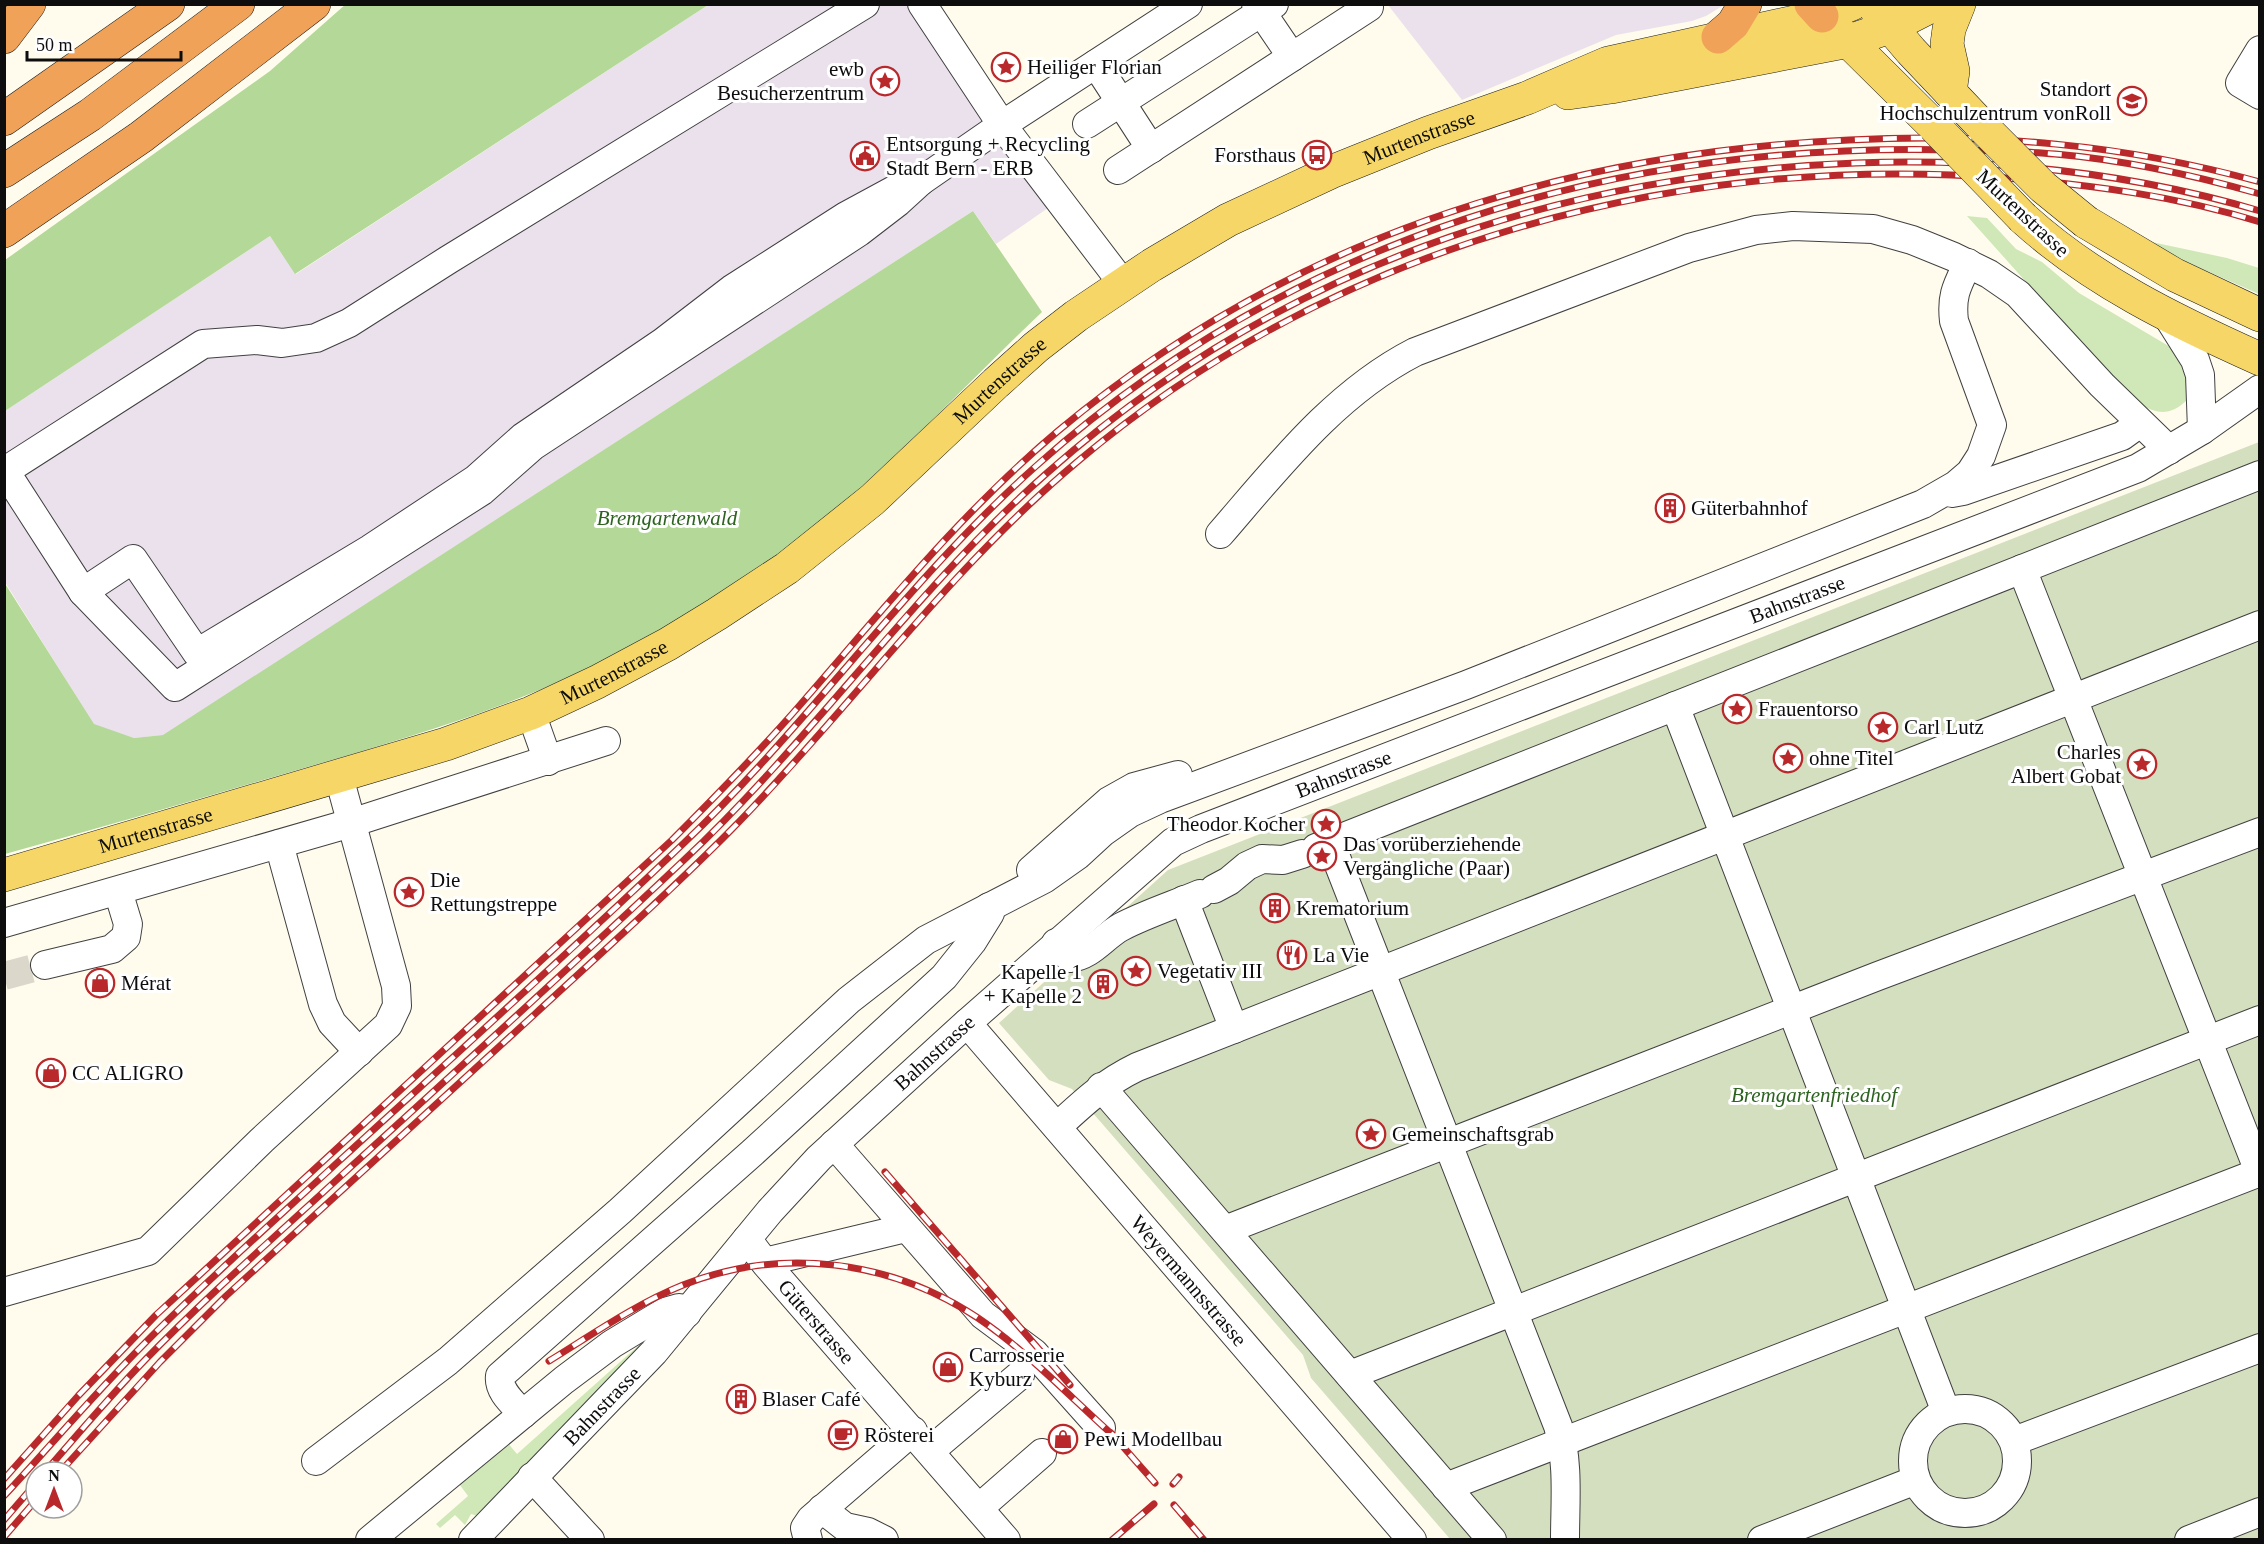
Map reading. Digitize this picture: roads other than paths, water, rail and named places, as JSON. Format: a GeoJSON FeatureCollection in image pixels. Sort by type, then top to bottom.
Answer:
{"type":"FeatureCollection","features":[{"type":"Feature","properties":{"kind":"highway"},"geometry":{"type":"LineString","coordinates":[[4,17],[29,4]]}},
{"type":"Feature","properties":{"kind":"highway"},"geometry":{"type":"LineString","coordinates":[[4,37],[29,4]]}},
{"type":"Feature","properties":{"kind":"highway"},"geometry":{"type":"LineString","coordinates":[[4,119],[168,4]]}},
{"type":"Feature","properties":{"kind":"highway"},"geometry":{"type":"LineString","coordinates":[[4,171],[99,108],[238,4]]}},
{"type":"Feature","properties":{"kind":"highway"},"geometry":{"type":"LineString","coordinates":[[4,231],[150,130],[314,4]]}},
{"type":"Feature","properties":{"kind":"highway"},"geometry":{"type":"LineString","coordinates":[[1718,37],[1733,24],[1745,4]]}},
{"type":"Feature","properties":{"kind":"main road","name":"Murtenstrasse"},"geometry":{"type":"LineString","coordinates":[[4,875],[446,744],[531,712],[597,682],[717,615],[787,568],[872,500],[1036,347],[1123,284],[1228,220],[1288,191],[1428,133],[1527,99],[1608,63],[1718,37],[1817,10],[1852,4]]}},
{"type":"Feature","properties":{"kind":"main road"},"geometry":{"type":"LineString","coordinates":[[1881,16],[1935,4]]}},
{"type":"Feature","properties":{"kind":"main road"},"geometry":{"type":"LineString","coordinates":[[1950,92],[1953,71],[1947,44],[1949,29],[1959,4]]}},
{"type":"Feature","properties":{"kind":"main road","name":"Murtenstrasse"},"geometry":{"type":"LineString","coordinates":[[1817,10],[2023,218],[2073,260],[2112,285],[2166,314],[2259,359]]}},
{"type":"Feature","properties":{"kind":"main road","name":"Murtenstrasse"},"geometry":{"type":"LineString","coordinates":[[1527,99],[1611,87],[1850,41],[1881,16],[1983,127],[2043,187],[2086,222],[2175,275],[2259,315]]}},
{"type":"Feature","properties":{"kind":"street"},"geometry":{"type":"LineString","coordinates":[[865,4],[349,323],[316,338],[282,343],[257,340],[203,344],[5,471],[83,592],[175,687],[482,491],[533,446],[837,246],[898,202],[907,185]]}},
{"type":"Feature","properties":{"kind":"street"},"geometry":{"type":"LineString","coordinates":[[922,4],[1002,125],[1123,284]]}},
{"type":"Feature","properties":{"kind":"street"},"geometry":{"type":"LineString","coordinates":[[83,592],[133,559],[197,653],[370,549],[476,479],[522,437],[663,342],[732,289],[846,216],[907,185],[1188,4]]}},
{"type":"Feature","properties":{"kind":"street"},"geometry":{"type":"LineString","coordinates":[[1087,124],[1264,7],[1292,57]]}},
{"type":"Feature","properties":{"kind":"street"},"geometry":{"type":"LineString","coordinates":[[1118,170],[1369,7]]}},
{"type":"Feature","properties":{"kind":"street"},"geometry":{"type":"LineString","coordinates":[[2259,50],[2240,83],[2259,95]]}},
{"type":"Feature","properties":{"kind":"street"},"geometry":{"type":"LineString","coordinates":[[1096,64],[1151,149]]}},
{"type":"Feature","properties":{"kind":"street"},"geometry":{"type":"LineString","coordinates":[[1220,534],[1324,418],[1370,379],[1392,364],[1415,352],[1689,248],[1756,230],[1793,226],[1873,229],[1912,240],[1989,274],[2018,294],[2140,423],[2169,450]]}},
{"type":"Feature","properties":{"kind":"street"},"geometry":{"type":"LineString","coordinates":[[316,1461],[448,1361],[620,1211],[856,994],[927,940],[1044,879],[1130,813],[1160,798],[1505,669],[1941,495],[1970,473],[1981,456],[1992,425],[1954,321],[1952,303],[1954,290],[1968,263]]}},
{"type":"Feature","properties":{"kind":"street"},"geometry":{"type":"LineString","coordinates":[[2166,314],[2195,360],[2200,375],[2202,430]]}},
{"type":"Feature","properties":{"kind":"street","name":"Bahnstrasse"},"geometry":{"type":"LineString","coordinates":[[473,1539],[654,1352],[785,1193],[834,1144],[1056,943],[1173,842],[1519,705],[2127,472],[2202,430],[2259,389]]}},
{"type":"Feature","properties":{"kind":"street"},"geometry":{"type":"LineString","coordinates":[[1941,495],[1963,491],[2122,436],[2140,423]]}},
{"type":"Feature","properties":{"kind":"street"},"geometry":{"type":"LineString","coordinates":[[1056,943],[1070,958],[1076,957],[1093,950],[1119,928],[1229,881],[1247,866],[1262,859],[1283,860],[1316,848],[2259,475]]}},
{"type":"Feature","properties":{"kind":"street"},"geometry":{"type":"LineString","coordinates":[[1830,540],[1846,579]]}},
{"type":"Feature","properties":{"kind":"street"},"geometry":{"type":"LineString","coordinates":[[1446,1486],[2259,1172],[2022,569]]}},
{"type":"Feature","properties":{"kind":"street"},"geometry":{"type":"LineString","coordinates":[[1056,1127],[1101,1087],[1115,1077],[1137,1067],[2259,625]]}},
{"type":"Feature","properties":{"kind":"street"},"geometry":{"type":"LineString","coordinates":[[1505,669],[1519,705]]}},
{"type":"Feature","properties":{"kind":"street"},"geometry":{"type":"LineString","coordinates":[[1675,706],[1946,1412]]}},
{"type":"Feature","properties":{"kind":"street"},"geometry":{"type":"LineString","coordinates":[[531,712],[548,761]]}},
{"type":"Feature","properties":{"kind":"street"},"geometry":{"type":"LineString","coordinates":[[4,923],[351,823],[606,741]]}},
{"type":"Feature","properties":{"kind":"street"},"geometry":{"type":"LineString","coordinates":[[1259,762],[1273,802]]}},
{"type":"Feature","properties":{"kind":"street"},"geometry":{"type":"LineString","coordinates":[[4,1292],[148,1251],[262,1140],[388,1024],[397,1006],[397,992],[339,777]]}},
{"type":"Feature","properties":{"kind":"street"},"geometry":{"type":"LineString","coordinates":[[1225,1230],[2259,832]]}},
{"type":"Feature","properties":{"kind":"street"},"geometry":{"type":"LineString","coordinates":[[279,844],[323,1004],[332,1023],[359,1052]]}},
{"type":"Feature","properties":{"kind":"street"},"geometry":{"type":"LineString","coordinates":[[1316,848],[1380,970],[1563,1441],[1566,1539]]}},
{"type":"Feature","properties":{"kind":"street"},"geometry":{"type":"LineString","coordinates":[[45,965],[112,948],[126,937],[128,924],[118,891]]}},
{"type":"Feature","properties":{"kind":"street"},"geometry":{"type":"LineString","coordinates":[[1199,894],[1234,1029]]}},
{"type":"Feature","properties":{"kind":"street"},"geometry":{"type":"LineString","coordinates":[[522,1414],[502,1389],[499,1383],[500,1376],[752,1153],[944,977],[972,942],[990,913],[989,907]]}},
{"type":"Feature","properties":{"kind":"street"},"geometry":{"type":"LineString","coordinates":[[1350,1375],[2259,1020]]}},
{"type":"Feature","properties":{"kind":"street","name":"Weyermannsstrasse"},"geometry":{"type":"LineString","coordinates":[[967,1023],[1412,1539]]}},
{"type":"Feature","properties":{"kind":"street"},"geometry":{"type":"LineString","coordinates":[[1101,1087],[1492,1539]]}},
{"type":"Feature","properties":{"kind":"street"},"geometry":{"type":"LineString","coordinates":[[834,1144],[983,1315],[1034,1353],[1101,1428]]}},
{"type":"Feature","properties":{"kind":"street"},"geometry":{"type":"LineString","coordinates":[[765,1262],[906,1228]]}},
{"type":"Feature","properties":{"kind":"street","name":"Güterstrasse"},"geometry":{"type":"LineString","coordinates":[[747,1239],[1006,1539]]}},
{"type":"Feature","properties":{"kind":"street"},"geometry":{"type":"LineString","coordinates":[[370,1539],[522,1414],[612,1344],[665,1312],[679,1308],[687,1313]]}},
{"type":"Feature","properties":{"kind":"street"},"geometry":{"type":"LineString","coordinates":[[2014,1442],[2259,1348]]}},
{"type":"Feature","properties":{"kind":"street"},"geometry":{"type":"LineString","coordinates":[[808,1539],[806,1525],[822,1509],[1020,1375]]}},
{"type":"Feature","properties":{"kind":"street"},"geometry":{"type":"LineString","coordinates":[[1965,1408],[1983,1412],[2003,1424],[2014,1442],[2017,1459],[2016,1472],[2011,1485],[2004,1496],[1968,1527],[1924,1494],[1916,1480],[1913,1458],[1916,1444],[1929,1424],[1946,1412],[1965,1408]]}},
{"type":"Feature","properties":{"kind":"street"},"geometry":{"type":"LineString","coordinates":[[979,1508],[1042,1454]]}},
{"type":"Feature","properties":{"kind":"street"},"geometry":{"type":"LineString","coordinates":[[532,1477],[590,1539]]}},
{"type":"Feature","properties":{"kind":"street"},"geometry":{"type":"LineString","coordinates":[[1762,1539],[1916,1480]]}},
{"type":"Feature","properties":{"kind":"street"},"geometry":{"type":"LineString","coordinates":[[822,1509],[844,1527],[868,1532],[884,1539]]}},
{"type":"Feature","properties":{"kind":"street"},"geometry":{"type":"LineString","coordinates":[[2189,1539],[2259,1512]]}},
{"type":"Feature","properties":{"kind":"tunnel"},"geometry":{"type":"LineString","coordinates":[[4,976],[45,965]]}},
{"type":"Feature","properties":{"kind":"railway"},"geometry":{"type":"LineString","coordinates":[[4,1479],[78,1396],[156,1315],[672,840],[778,729],[920,567],[987,496],[1058,431],[1145,365],[1236,308],[1331,259],[1429,219],[1530,188],[1634,164],[1740,148],[1902,138],[2005,140],[2056,144],[2158,158],[2260,182]]}},
{"type":"Feature","properties":{"kind":"railway"},"geometry":{"type":"LineString","coordinates":[[4,1496],[109,1380],[192,1297],[599,923],[730,797],[944,557],[988,511],[1035,467],[1135,387],[1240,319],[1350,263],[1465,219],[1584,186],[1706,163],[1831,152],[1958,150],[2031,152],[2133,164],[2260,194]]}},
{"type":"Feature","properties":{"kind":"railway"},"geometry":{"type":"LineString","coordinates":[[55,1460],[119,1387],[193,1312],[684,860],[776,765],[952,566],[999,518],[1047,473],[1135,402],[1227,341],[1324,289],[1424,246],[1527,213],[1634,188],[1744,171],[1856,163],[1907,162],[2009,166],[2110,177],[2160,186],[2260,211]]}},
{"type":"Feature","properties":{"kind":"railway"},"geometry":{"type":"LineString","coordinates":[[71,1460],[160,1362],[226,1296],[610,946],[708,853],[818,736],[942,594],[1030,504],[1077,462],[1177,386],[1284,323],[1396,270],[1513,229],[1633,200],[1756,181],[1881,174],[2006,178],[2070,184],[2166,198],[2260,222]]}},
{"type":"Feature","properties":{"kind":"railway"},"geometry":{"type":"LineString","coordinates":[[885,1172],[1070,1385]]}},
{"type":"Feature","properties":{"kind":"railway"},"geometry":{"type":"LineString","coordinates":[[549,1361],[632,1310],[683,1285],[720,1273],[758,1266],[796,1263],[835,1265],[872,1272],[909,1283],[944,1298],[978,1318],[1031,1360],[1115,1437]]}},
{"type":"Feature","properties":{"kind":"railway"},"geometry":{"type":"LineString","coordinates":[[1111,1433],[1155,1483]]}},
{"type":"Feature","properties":{"kind":"railway"},"geometry":{"type":"LineString","coordinates":[[1173,1484],[1179,1477]]}},
{"type":"Feature","properties":{"kind":"railway"},"geometry":{"type":"LineString","coordinates":[[4,1520],[24,1497]]}},
{"type":"Feature","properties":{"kind":"railway"},"geometry":{"type":"LineString","coordinates":[[1112,1540],[1154,1504]]}},
{"type":"Feature","properties":{"kind":"railway"},"geometry":{"type":"LineString","coordinates":[[1174,1505],[1204,1540]]}},
{"type":"Feature","properties":{"kind":"railway"},"geometry":{"type":"LineString","coordinates":[[4,1537],[24,1514]]}},
{"type":"Feature","properties":{"kind":"place","name":"Heiliger Florian"},"geometry":{"type":"Point","coordinates":[1006,67]}},
{"type":"Feature","properties":{"kind":"place","name":"ewb Besucherzentrum"},"geometry":{"type":"Point","coordinates":[885,81]}},
{"type":"Feature","properties":{"kind":"place","name":"Standort Hochschulzentrum vonRoll"},"geometry":{"type":"Point","coordinates":[2132,101]}},
{"type":"Feature","properties":{"kind":"place","name":"Forsthaus"},"geometry":{"type":"Point","coordinates":[1317,155]}},
{"type":"Feature","properties":{"kind":"place","name":"Entsorgung + Recycling Stadt Bern - ERB"},"geometry":{"type":"Point","coordinates":[865,156]}},
{"type":"Feature","properties":{"kind":"place","name":"Güterbahnhof"},"geometry":{"type":"Point","coordinates":[1670,508]}},
{"type":"Feature","properties":{"kind":"place","name":"Frauentorso"},"geometry":{"type":"Point","coordinates":[1737,709]}},
{"type":"Feature","properties":{"kind":"place","name":"Carl Lutz"},"geometry":{"type":"Point","coordinates":[1883,727]}},
{"type":"Feature","properties":{"kind":"place","name":"ohne Titel"},"geometry":{"type":"Point","coordinates":[1788,758]}},
{"type":"Feature","properties":{"kind":"place","name":"Charles Albert Gobat"},"geometry":{"type":"Point","coordinates":[2142,764]}},
{"type":"Feature","properties":{"kind":"place","name":"Theodor Kocher"},"geometry":{"type":"Point","coordinates":[1326,824]}},
{"type":"Feature","properties":{"kind":"place","name":"Das vorüberziehende Vergängliche (Paar)"},"geometry":{"type":"Point","coordinates":[1322,856]}},
{"type":"Feature","properties":{"kind":"place","name":"Die Rettungstreppe"},"geometry":{"type":"Point","coordinates":[409,892]}},
{"type":"Feature","properties":{"kind":"place","name":"Krematorium"},"geometry":{"type":"Point","coordinates":[1275,908]}},
{"type":"Feature","properties":{"kind":"place","name":"La Vie"},"geometry":{"type":"Point","coordinates":[1292,955]}},
{"type":"Feature","properties":{"kind":"place","name":"Vegetativ III"},"geometry":{"type":"Point","coordinates":[1136,971]}},
{"type":"Feature","properties":{"kind":"place","name":"Mérat"},"geometry":{"type":"Point","coordinates":[100,983]}},
{"type":"Feature","properties":{"kind":"place","name":"Kapelle 1 + Kapelle 2"},"geometry":{"type":"Point","coordinates":[1103,984]}},
{"type":"Feature","properties":{"kind":"place","name":"CC ALIGRO"},"geometry":{"type":"Point","coordinates":[51,1073]}},
{"type":"Feature","properties":{"kind":"place","name":"Gemeinschaftsgrab"},"geometry":{"type":"Point","coordinates":[1371,1134]}},
{"type":"Feature","properties":{"kind":"place","name":"Carrosserie Kyburz"},"geometry":{"type":"Point","coordinates":[948,1367]}},
{"type":"Feature","properties":{"kind":"place","name":"Blaser Café"},"geometry":{"type":"Point","coordinates":[741,1399]}},
{"type":"Feature","properties":{"kind":"place","name":"Rösterei"},"geometry":{"type":"Point","coordinates":[843,1435]}},
{"type":"Feature","properties":{"kind":"place","name":"Pewi Modellbau"},"geometry":{"type":"Point","coordinates":[1063,1439]}},
{"type":"Feature","properties":{"kind":"park label","name":"Bremgartenwald"},"geometry":{"type":"Point","coordinates":[667,518]}},
{"type":"Feature","properties":{"kind":"park label","name":"Bremgartenfriedhof"},"geometry":{"type":"Point","coordinates":[1814,1095]}}]}
